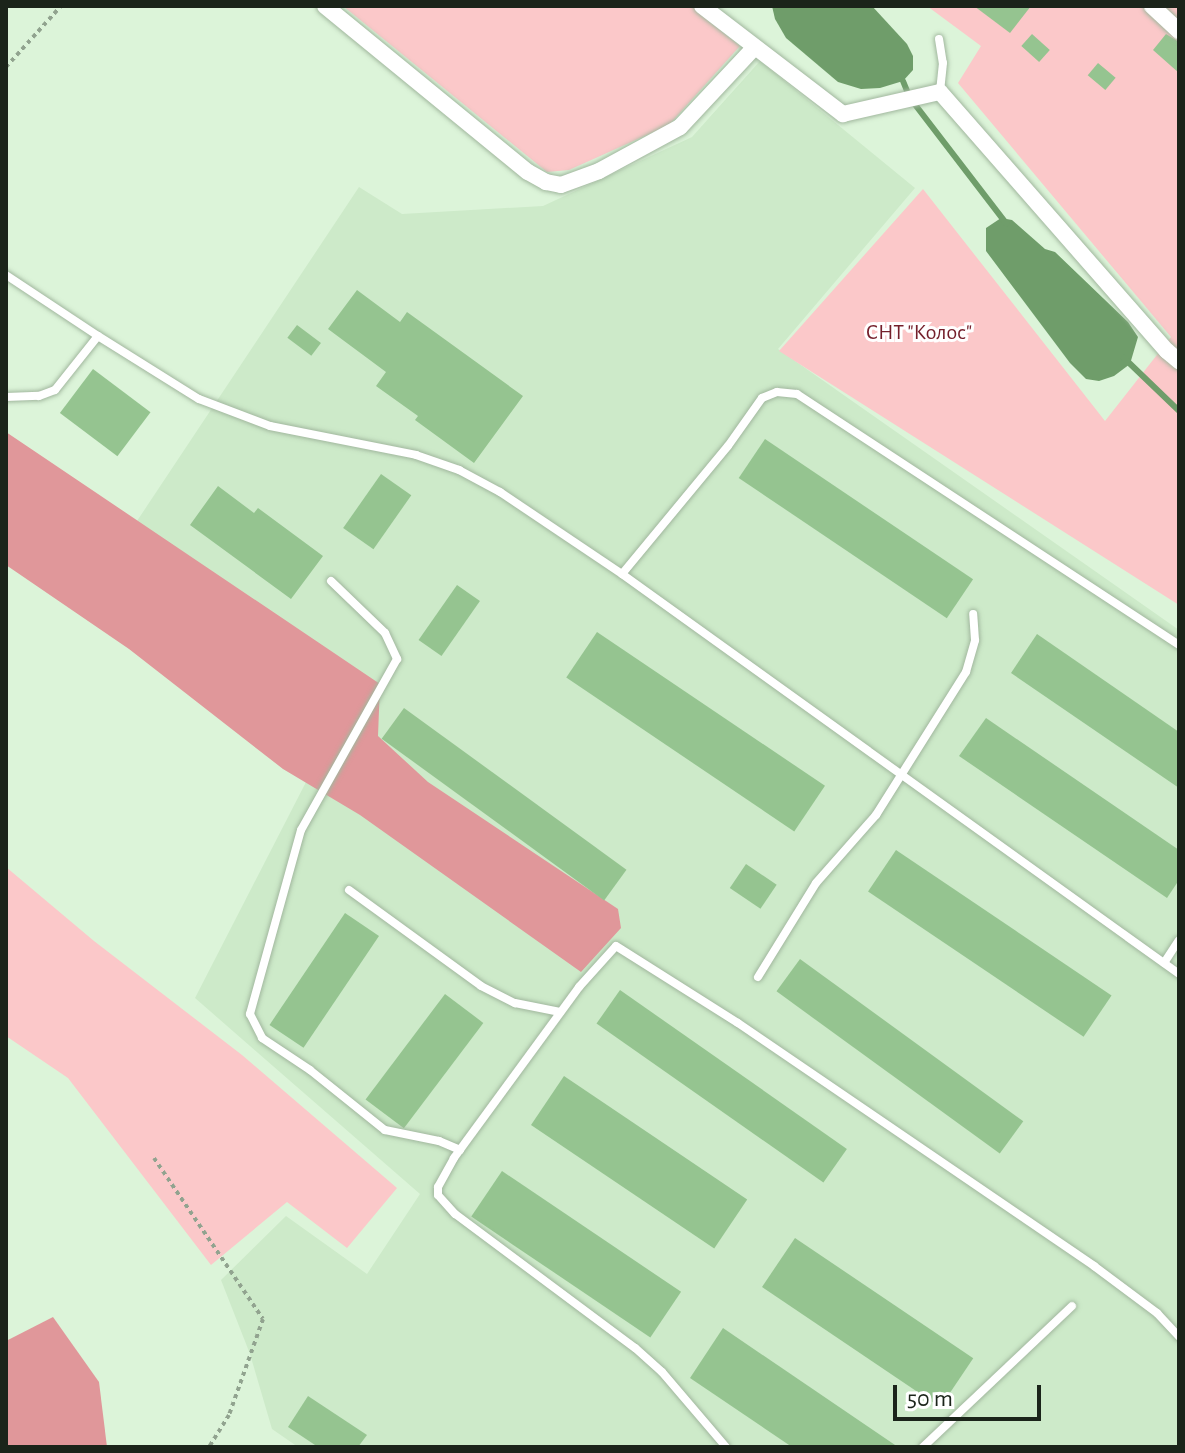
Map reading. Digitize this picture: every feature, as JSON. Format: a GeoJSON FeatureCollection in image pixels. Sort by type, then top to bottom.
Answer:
{"type":"FeatureCollection","features":[{"type":"Feature","properties":{"kind":"street"},"geometry":{"type":"LineString","coordinates":[[325,6],[528,172],[546,182],[561,185],[599,171],[680,127],[754,48]]}},
{"type":"Feature","properties":{"kind":"street"},"geometry":{"type":"LineString","coordinates":[[702,6],[843,114],[940,92],[1179,361]]}},
{"type":"Feature","properties":{"kind":"street"},"geometry":{"type":"LineString","coordinates":[[1152,6],[1179,31]]}},
{"type":"Feature","properties":{"kind":"lane"},"geometry":{"type":"LineString","coordinates":[[939,39],[943,63],[940,92]]}},
{"type":"Feature","properties":{"kind":"lane"},"geometry":{"type":"LineString","coordinates":[[6,275],[199,399],[270,426],[416,455],[459,470],[500,492],[622,574],[1179,974]]}},
{"type":"Feature","properties":{"kind":"lane"},"geometry":{"type":"LineString","coordinates":[[6,397],[39,396],[55,390],[98,336]]}},
{"type":"Feature","properties":{"kind":"lane"},"geometry":{"type":"LineString","coordinates":[[622,574],[728,446],[762,398],[777,392],[797,394],[1179,645]]}},
{"type":"Feature","properties":{"kind":"lane"},"geometry":{"type":"LineString","coordinates":[[331,581],[385,633],[397,659],[301,830],[250,1014],[262,1038],[310,1070],[385,1130],[439,1141],[460,1150]]}},
{"type":"Feature","properties":{"kind":"lane"},"geometry":{"type":"LineString","coordinates":[[758,977],[816,883],[876,815],[966,672],[975,640],[973,614]]}},
{"type":"Feature","properties":{"kind":"lane"},"geometry":{"type":"LineString","coordinates":[[349,890],[481,986],[515,1003],[560,1012]]}},
{"type":"Feature","properties":{"kind":"lane"},"geometry":{"type":"LineString","coordinates":[[1164,963],[1179,940]]}},
{"type":"Feature","properties":{"kind":"lane"},"geometry":{"type":"LineString","coordinates":[[726,1447],[662,1372],[635,1348],[444,1205],[438,1187],[460,1150],[560,1012],[616,946],[738,1023],[1094,1266],[1157,1313],[1179,1337]]}},
{"type":"Feature","properties":{"kind":"lane"},"geometry":{"type":"LineString","coordinates":[[923,1447],[1072,1306]]}},
{"type":"Feature","properties":{"kind":"path"},"geometry":{"type":"LineString","coordinates":[[6,67],[61,6]]}},
{"type":"Feature","properties":{"kind":"path"},"geometry":{"type":"LineString","coordinates":[[154,1158],[263,1319],[229,1415],[209,1447]]}},
{"type":"Feature","properties":{"kind":"shaded area"},"geometry":{"type":"Polygon","coordinates":[[[772,6],[872,6],[907,44],[913,56],[913,70],[903,81],[880,88],[861,89],[838,82],[786,38],[775,19],[772,6]]]}},
{"type":"Feature","properties":{"kind":"shaded area"},"geometry":{"type":"Polygon","coordinates":[[[760,61],[915,188],[778,349],[1179,630],[1179,1447],[298,1447],[272,1429],[250,1354],[221,1280],[286,1216],[367,1274],[420,1194],[195,998],[305,784],[357,669],[133,527],[359,187],[402,214],[543,206],[692,137],[760,61]]]}},
{"type":"Feature","properties":{"kind":"shaded area"},"geometry":{"type":"Polygon","coordinates":[[[1001,218],[1012,220],[1045,249],[1055,252],[1128,322],[1138,337],[1130,364],[1114,376],[1099,381],[1086,379],[1070,363],[986,251],[986,228],[1001,218]]]}},
{"type":"Feature","properties":{"kind":"shaded area"},"geometry":{"type":"Polygon","coordinates":[[[6,432],[380,684],[378,736],[428,782],[618,909],[621,928],[581,972],[360,815],[283,769],[129,649],[6,565],[6,432]]]}},
{"type":"Feature","properties":{"kind":"shaded area"},"geometry":{"type":"Polygon","coordinates":[[[53,1317],[99,1382],[107,1447],[6,1447],[6,1341],[53,1317]]]}},
{"type":"Feature","properties":{"kind":"green space"},"geometry":{"type":"Polygon","coordinates":[[[343,6],[702,6],[697,12],[740,46],[669,125],[569,170],[547,172],[343,6]]]}},
{"type":"Feature","properties":{"kind":"green space","name":"СНТ \"Колос\""},"geometry":{"type":"Polygon","coordinates":[[[927,6],[1179,6],[1179,605],[779,351],[923,189],[1105,421],[1171,337],[958,83],[981,46],[927,6]]]}},
{"type":"Feature","properties":{"kind":"green space"},"geometry":{"type":"Polygon","coordinates":[[[6,867],[94,941],[242,1055],[397,1188],[347,1248],[287,1202],[211,1265],[68,1078],[6,1036],[6,867]]]}},
{"type":"Feature","properties":{"kind":"building"},"geometry":{"type":"Polygon","coordinates":[[[974,6],[1031,6],[1010,33],[974,6]]]}},
{"type":"Feature","properties":{"kind":"building"},"geometry":{"type":"Polygon","coordinates":[[[1032,34],[1050,50],[1039,62],[1021,46],[1032,34]]]}},
{"type":"Feature","properties":{"kind":"building"},"geometry":{"type":"Polygon","coordinates":[[[1166,34],[1179,42],[1179,73],[1153,50],[1166,34]]]}},
{"type":"Feature","properties":{"kind":"building"},"geometry":{"type":"Polygon","coordinates":[[[1098,63],[1116,78],[1105,90],[1088,75],[1098,63]]]}},
{"type":"Feature","properties":{"kind":"building"},"geometry":{"type":"Polygon","coordinates":[[[357,290],[400,322],[407,312],[523,396],[474,463],[415,420],[418,416],[376,386],[386,372],[328,329],[357,290]]]}},
{"type":"Feature","properties":{"kind":"building"},"geometry":{"type":"Polygon","coordinates":[[[297,325],[321,343],[311,356],[287,338],[297,325]]]}},
{"type":"Feature","properties":{"kind":"building"},"geometry":{"type":"Polygon","coordinates":[[[93,369],[151,412],[117,456],[60,413],[93,369]]]}},
{"type":"Feature","properties":{"kind":"building"},"geometry":{"type":"Polygon","coordinates":[[[765,439],[973,579],[947,618],[739,478],[765,439]]]}},
{"type":"Feature","properties":{"kind":"building"},"geometry":{"type":"Polygon","coordinates":[[[381,474],[411,495],[373,549],[343,528],[381,474]]]}},
{"type":"Feature","properties":{"kind":"building"},"geometry":{"type":"Polygon","coordinates":[[[218,486],[254,513],[258,508],[323,556],[291,599],[190,525],[218,486]]]}},
{"type":"Feature","properties":{"kind":"building"},"geometry":{"type":"Polygon","coordinates":[[[457,585],[480,601],[442,656],[419,640],[457,585]]]}},
{"type":"Feature","properties":{"kind":"building"},"geometry":{"type":"Polygon","coordinates":[[[597,632],[825,786],[794,831],[566,678],[597,632]]]}},
{"type":"Feature","properties":{"kind":"building"},"geometry":{"type":"Polygon","coordinates":[[[1037,634],[1179,732],[1179,788],[1011,673],[1037,634]]]}},
{"type":"Feature","properties":{"kind":"building"},"geometry":{"type":"Polygon","coordinates":[[[404,708],[626,870],[604,900],[382,739],[404,708]]]}},
{"type":"Feature","properties":{"kind":"building"},"geometry":{"type":"Polygon","coordinates":[[[986,718],[1179,850],[1179,880],[1167,898],[959,756],[986,718]]]}},
{"type":"Feature","properties":{"kind":"building"},"geometry":{"type":"Polygon","coordinates":[[[896,850],[1112,995],[1084,1037],[868,891],[896,850]]]}},
{"type":"Feature","properties":{"kind":"building"},"geometry":{"type":"Polygon","coordinates":[[[746,864],[777,885],[760,909],[730,888],[746,864]]]}},
{"type":"Feature","properties":{"kind":"building"},"geometry":{"type":"Polygon","coordinates":[[[345,913],[379,936],[303,1048],[270,1025],[345,913]]]}},
{"type":"Feature","properties":{"kind":"building"},"geometry":{"type":"Polygon","coordinates":[[[800,959],[1023,1121],[1000,1154],[776,991],[800,959]]]}},
{"type":"Feature","properties":{"kind":"building"},"geometry":{"type":"Polygon","coordinates":[[[620,990],[847,1149],[823,1182],[596,1024],[620,990]]]}},
{"type":"Feature","properties":{"kind":"building"},"geometry":{"type":"Polygon","coordinates":[[[445,994],[483,1023],[404,1128],[366,1099],[445,994]]]}},
{"type":"Feature","properties":{"kind":"building"},"geometry":{"type":"Polygon","coordinates":[[[564,1076],[747,1200],[714,1248],[531,1125],[564,1076]]]}},
{"type":"Feature","properties":{"kind":"building"},"geometry":{"type":"Polygon","coordinates":[[[502,1171],[681,1292],[650,1337],[471,1217],[502,1171]]]}},
{"type":"Feature","properties":{"kind":"building"},"geometry":{"type":"Polygon","coordinates":[[[795,1238],[973,1358],[940,1407],[762,1287],[795,1238]]]}},
{"type":"Feature","properties":{"kind":"building"},"geometry":{"type":"Polygon","coordinates":[[[723,1328],[898,1447],[792,1447],[690,1378],[723,1328]]]}},
{"type":"Feature","properties":{"kind":"building"},"geometry":{"type":"Polygon","coordinates":[[[308,1396],[367,1435],[358,1447],[318,1447],[288,1427],[308,1396]]]}},
{"type":"Feature","properties":{"kind":"waterway"},"geometry":{"type":"LineString","coordinates":[[903,81],[910,98],[1006,223]]}},
{"type":"Feature","properties":{"kind":"waterway"},"geometry":{"type":"LineString","coordinates":[[1124,358],[1179,411]]}}]}
